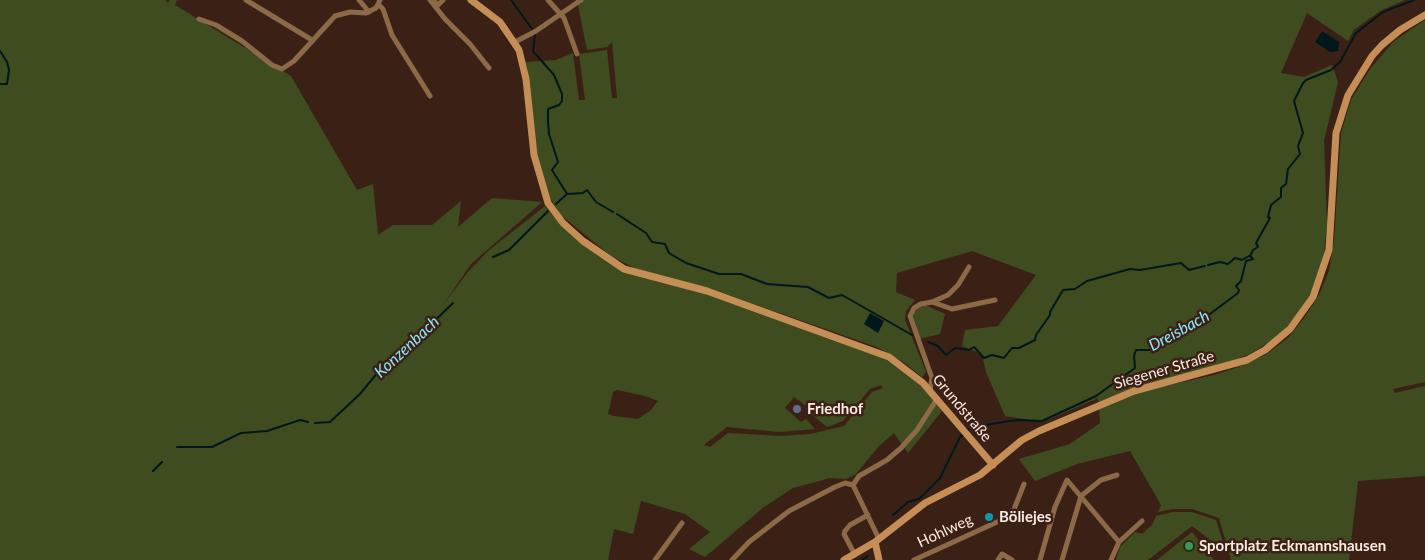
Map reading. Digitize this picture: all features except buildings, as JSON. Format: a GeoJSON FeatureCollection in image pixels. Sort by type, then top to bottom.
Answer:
{"type":"FeatureCollection","features":[{"type":"Feature","properties":{"kind":"main road","name":"Grundstraße"},"geometry":{"type":"LineString","coordinates":[[471,0],[500,22],[519,50],[526,79],[534,155],[548,203],[556,214],[584,241],[624,269],[707,291],[872,349],[889,357],[908,370],[930,390],[993,466]]}},
{"type":"Feature","properties":{"kind":"main road","name":"Siegener Straße"},"geometry":{"type":"LineString","coordinates":[[844,560],[877,541],[925,503],[958,488],[993,466],[1022,440],[1039,431],[1134,391],[1247,360],[1266,350],[1290,329],[1313,297],[1329,250],[1336,137],[1348,95],[1372,56],[1400,30],[1425,15]]}},
{"type":"Feature","properties":{"kind":"main road"},"geometry":{"type":"LineString","coordinates":[[877,541],[878,560]]}},
{"type":"Feature","properties":{"kind":"street"},"geometry":{"type":"LineString","coordinates":[[246,0],[312,40]]}},
{"type":"Feature","properties":{"kind":"street"},"geometry":{"type":"LineString","coordinates":[[359,0],[369,12]]}},
{"type":"Feature","properties":{"kind":"street"},"geometry":{"type":"LineString","coordinates":[[431,0],[438,5],[443,0]]}},
{"type":"Feature","properties":{"kind":"street"},"geometry":{"type":"LineString","coordinates":[[431,0],[444,19],[470,44],[489,68]]}},
{"type":"Feature","properties":{"kind":"street"},"geometry":{"type":"LineString","coordinates":[[548,0],[561,14],[577,54]]}},
{"type":"Feature","properties":{"kind":"street"},"geometry":{"type":"LineString","coordinates":[[515,42],[536,31],[581,0]]}},
{"type":"Feature","properties":{"kind":"street"},"geometry":{"type":"LineString","coordinates":[[199,19],[216,25],[242,41],[272,65],[282,69],[288,67],[335,16],[343,13],[362,14],[369,12],[379,2],[383,8],[392,35],[430,96]]}},
{"type":"Feature","properties":{"kind":"street"},"geometry":{"type":"LineString","coordinates":[[930,390],[932,378],[910,316],[914,308],[920,304],[932,302],[954,290],[969,267]]}},
{"type":"Feature","properties":{"kind":"street"},"geometry":{"type":"LineString","coordinates":[[932,302],[952,308],[995,300]]}},
{"type":"Feature","properties":{"kind":"street"},"geometry":{"type":"LineString","coordinates":[[853,485],[859,476],[887,460],[901,448],[917,430],[937,399]]}},
{"type":"Feature","properties":{"kind":"street"},"geometry":{"type":"LineString","coordinates":[[1062,560],[1081,496],[1102,480],[1117,475]]}},
{"type":"Feature","properties":{"kind":"street"},"geometry":{"type":"LineString","coordinates":[[1040,560],[1055,508],[1067,480],[1119,542]]}},
{"type":"Feature","properties":{"kind":"street"},"geometry":{"type":"LineString","coordinates":[[732,560],[755,537],[789,511],[844,483],[853,485]]}},
{"type":"Feature","properties":{"kind":"street","name":"Hohlweg"},"geometry":{"type":"LineString","coordinates":[[914,560],[1008,517],[1013,512],[1024,484]]}},
{"type":"Feature","properties":{"kind":"street"},"geometry":{"type":"LineString","coordinates":[[853,485],[868,515],[877,541]]}},
{"type":"Feature","properties":{"kind":"street"},"geometry":{"type":"LineString","coordinates":[[855,555],[844,534],[850,525],[868,515]]}},
{"type":"Feature","properties":{"kind":"street"},"geometry":{"type":"LineString","coordinates":[[1110,560],[1119,542],[1142,521]]}},
{"type":"Feature","properties":{"kind":"street"},"geometry":{"type":"LineString","coordinates":[[655,560],[682,523]]}},
{"type":"Feature","properties":{"kind":"street"},"geometry":{"type":"LineString","coordinates":[[998,560],[1002,554],[1012,560]]}},
{"type":"Feature","properties":{"kind":"green space"},"geometry":{"type":"Polygon","coordinates":[[[0,0],[165,0],[168,3],[170,0],[177,0],[175,5],[291,76],[357,190],[373,184],[378,235],[393,225],[432,225],[461,201],[458,227],[492,198],[542,202],[471,264],[443,305],[468,272],[488,251],[545,206],[561,225],[597,255],[624,270],[708,293],[886,359],[923,387],[942,411],[908,453],[894,433],[879,446],[855,475],[846,479],[830,478],[793,488],[764,507],[705,557],[689,549],[710,532],[685,514],[641,501],[633,534],[614,529],[608,560],[0,560],[0,0]],[[881,385],[870,389],[843,421],[827,427],[810,413],[812,410],[794,397],[785,408],[801,422],[806,419],[815,429],[779,432],[727,427],[704,445],[710,447],[728,433],[781,436],[810,434],[844,426],[872,392],[883,388],[881,385]],[[617,390],[613,392],[608,414],[614,416],[638,419],[651,410],[658,401],[645,396],[617,390]]]}},
{"type":"Feature","properties":{"kind":"green space"},"geometry":{"type":"Polygon","coordinates":[[[583,0],[1405,0],[1380,11],[1354,30],[1348,41],[1307,13],[1281,73],[1304,77],[1332,65],[1338,82],[1324,141],[1327,224],[1324,255],[1316,284],[1299,314],[1277,337],[1250,354],[1219,366],[1142,385],[1098,402],[1098,398],[1043,422],[1005,416],[986,372],[982,354],[962,346],[965,330],[998,326],[1036,275],[972,251],[897,273],[896,292],[915,300],[906,311],[905,320],[926,372],[922,377],[906,364],[877,347],[708,288],[636,269],[611,256],[561,215],[550,198],[537,154],[526,62],[556,60],[573,53],[579,100],[585,100],[579,54],[607,50],[612,98],[617,98],[612,42],[607,47],[587,50],[578,5],[583,0]]]}},
{"type":"Feature","properties":{"kind":"green space"},"geometry":{"type":"Polygon","coordinates":[[[1425,20],[1425,382],[1393,389],[1395,393],[1425,386],[1425,476],[1358,481],[1349,560],[1231,560],[1219,518],[1192,509],[1172,509],[1158,512],[1161,505],[1130,451],[1077,464],[1035,481],[1019,459],[1070,444],[1100,423],[1099,409],[1142,391],[1214,375],[1241,366],[1265,355],[1288,338],[1319,295],[1329,271],[1334,241],[1341,133],[1351,100],[1370,69],[1394,41],[1425,20]]]}},
{"type":"Feature","properties":{"kind":"green space"},"geometry":{"type":"Polygon","coordinates":[[[925,305],[945,314],[940,334],[919,339],[912,317],[915,310],[925,305]]]}},
{"type":"Feature","properties":{"kind":"green space"},"geometry":{"type":"Polygon","coordinates":[[[1173,512],[1192,512],[1216,520],[1226,552],[1192,526],[1148,560],[1116,560],[1120,547],[1135,532],[1142,534],[1152,525],[1156,516],[1173,512]]]}},
{"type":"Feature","properties":{"kind":"green space","name":"Sportplatz Eckmannshausen"},"geometry":{"type":"Polygon","coordinates":[[[1192,532],[1214,560],[1157,560],[1192,532]]]}},
{"type":"Feature","properties":{"kind":"water"},"geometry":{"type":"Polygon","coordinates":[[[1322,31],[1339,42],[1338,51],[1330,52],[1315,42],[1322,31]]]}},
{"type":"Feature","properties":{"kind":"water"},"geometry":{"type":"Polygon","coordinates":[[[870,313],[884,321],[878,333],[864,324],[870,313]]]}},
{"type":"Feature","properties":{"kind":"waterway"},"geometry":{"type":"LineString","coordinates":[[511,0],[532,29]]}},
{"type":"Feature","properties":{"kind":"waterway","name":"Dreisbach"},"geometry":{"type":"LineString","coordinates":[[893,515],[908,502],[919,499],[940,478],[960,437],[971,427],[1017,420],[1042,421],[1096,396],[1135,368],[1134,356],[1136,350],[1151,350],[1171,337],[1183,325],[1194,326],[1238,293],[1239,290],[1236,286],[1241,281],[1246,261],[1253,259],[1250,256],[1253,250],[1258,247],[1256,243],[1270,218],[1268,217],[1271,205],[1281,197],[1281,188],[1286,184],[1288,169],[1300,154],[1298,146],[1303,133],[1294,101],[1303,83],[1331,70],[1340,62],[1356,33],[1383,12],[1414,0]]}},
{"type":"Feature","properties":{"kind":"waterway"},"geometry":{"type":"LineString","coordinates":[[535,35],[533,51],[554,75],[562,94],[562,101],[559,105],[548,109],[548,121],[549,134],[558,162],[552,170],[567,194]]}},
{"type":"Feature","properties":{"kind":"waterway"},"geometry":{"type":"LineString","coordinates":[[0,51],[7,62],[9,70],[7,84],[0,84]]}},
{"type":"Feature","properties":{"kind":"waterway"},"geometry":{"type":"LineString","coordinates":[[567,194],[583,193],[587,190],[596,202],[613,212]]}},
{"type":"Feature","properties":{"kind":"waterway","name":"Konzenbach"},"geometry":{"type":"LineString","coordinates":[[556,204],[567,194]]}},
{"type":"Feature","properties":{"kind":"waterway","name":"Konzenbach"},"geometry":{"type":"LineString","coordinates":[[493,257],[509,250],[548,211]]}},
{"type":"Feature","properties":{"kind":"waterway"},"geometry":{"type":"LineString","coordinates":[[617,214],[646,233],[652,242],[665,244],[669,253],[686,263],[719,274],[741,274],[767,284],[808,287],[829,298],[842,295],[912,335]]}},
{"type":"Feature","properties":{"kind":"waterway"},"geometry":{"type":"LineString","coordinates":[[1208,265],[1220,262],[1228,264],[1235,258],[1242,260],[1249,256]]}},
{"type":"Feature","properties":{"kind":"waterway"},"geometry":{"type":"LineString","coordinates":[[928,342],[938,346],[946,355],[955,348],[969,350],[974,347],[984,358],[992,355],[1004,358],[1012,348],[1019,348],[1035,340],[1036,335],[1050,315],[1063,290],[1075,289],[1087,281],[1130,269],[1140,270],[1181,263],[1189,270],[1205,266]]}},
{"type":"Feature","properties":{"kind":"waterway","name":"Konzenbach"},"geometry":{"type":"LineString","coordinates":[[315,423],[330,422],[360,394],[388,360],[412,343],[453,303]]}},
{"type":"Feature","properties":{"kind":"waterway","name":"Konzenbach"},"geometry":{"type":"LineString","coordinates":[[177,447],[212,447],[241,433],[267,431],[300,420],[308,422]]}},
{"type":"Feature","properties":{"kind":"waterway","name":"Konzenbach"},"geometry":{"type":"LineString","coordinates":[[153,471],[162,462]]}},
{"type":"Feature","properties":{"kind":"waterway","name":"Dreisbach"},"geometry":{"type":"LineString","coordinates":[[862,560],[868,556]]}},
{"type":"Feature","properties":{"kind":"place","name":"Friedhof"},"geometry":{"type":"Point","coordinates":[797,409]}},
{"type":"Feature","properties":{"kind":"place","name":"Böliejes"},"geometry":{"type":"Point","coordinates":[989,517]}},
{"type":"Feature","properties":{"kind":"place","name":"Sportplatz Eckmannshausen"},"geometry":{"type":"Point","coordinates":[1189,546]}}]}
